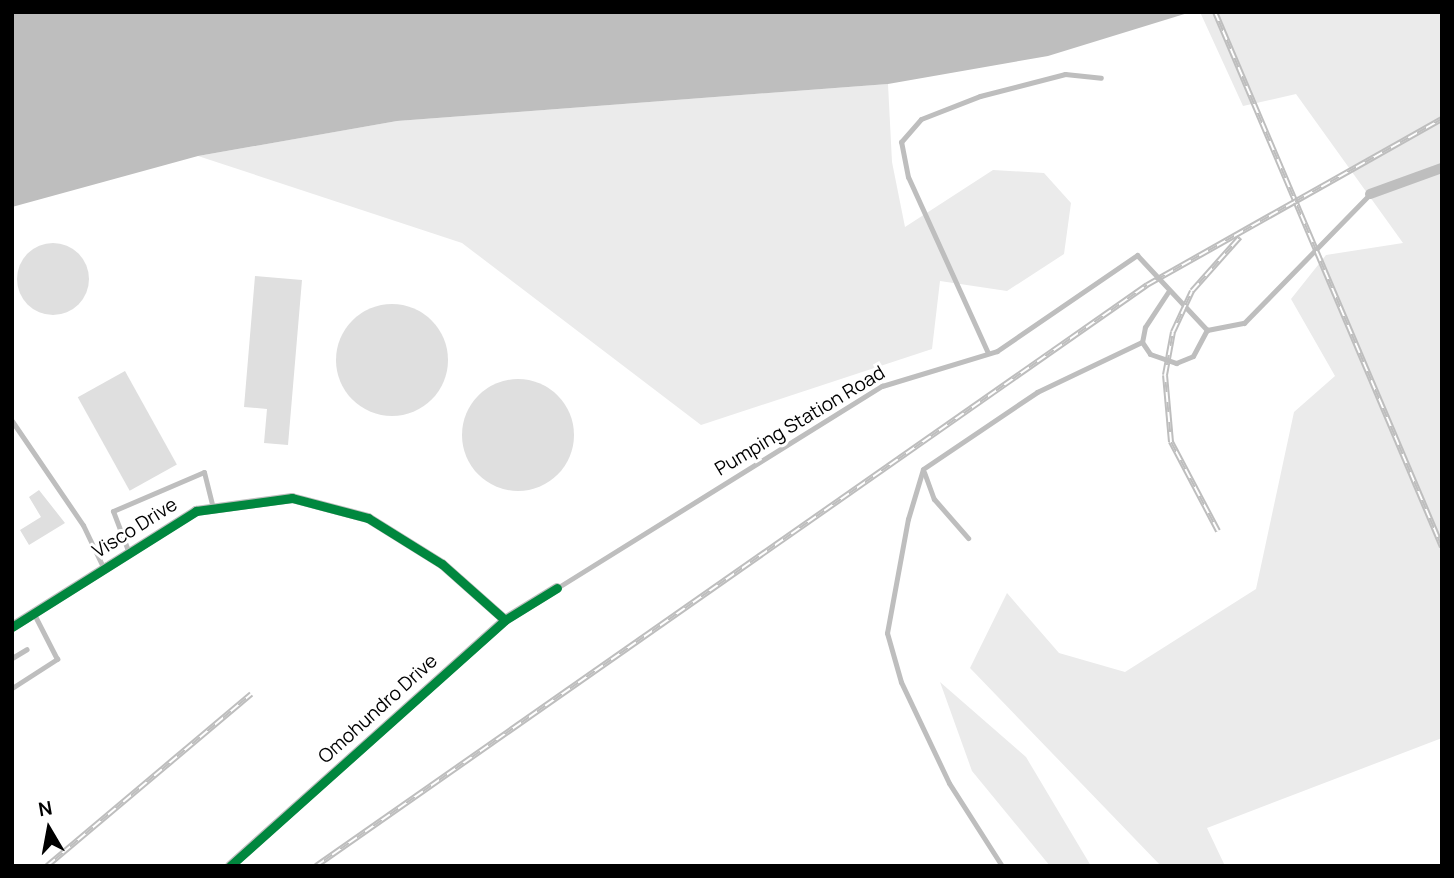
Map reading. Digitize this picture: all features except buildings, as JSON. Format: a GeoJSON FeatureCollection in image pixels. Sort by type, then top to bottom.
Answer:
{"type":"FeatureCollection","features":[{"type":"Feature","properties":{"kind":"street"},"geometry":{"type":"LineString","coordinates":[[1370,194],[1442,167]]}},
{"type":"Feature","properties":{"kind":"street","name":"Visco Drive"},"geometry":{"type":"LineString","coordinates":[[12,626],[196,511],[292,498],[368,518],[442,564],[505,620]]}},
{"type":"Feature","properties":{"kind":"street","name":"Omohundro Drive"},"geometry":{"type":"LineString","coordinates":[[230,866],[505,620],[556,588]]}},
{"type":"Feature","properties":{"kind":"lane"},"geometry":{"type":"LineString","coordinates":[[988,353],[908,177],[901,142],[921,119],[980,96],[1065,74],[1101,78]]}},
{"type":"Feature","properties":{"kind":"lane"},"geometry":{"type":"LineString","coordinates":[[1143,342],[1159,360],[1177,363],[1193,356],[1207,330],[1257,316],[1370,194]]}},
{"type":"Feature","properties":{"kind":"lane","name":"Pumping Station Road"},"geometry":{"type":"LineString","coordinates":[[556,588],[882,386],[988,353],[1137,255],[1168,292]]}},
{"type":"Feature","properties":{"kind":"lane"},"geometry":{"type":"LineString","coordinates":[[1002,866],[949,783],[901,682],[887,633],[923,469],[1037,392],[1143,342],[1168,292],[1207,330]]}},
{"type":"Feature","properties":{"kind":"lane"},"geometry":{"type":"LineString","coordinates":[[12,421],[83,525],[104,569]]}},
{"type":"Feature","properties":{"kind":"lane"},"geometry":{"type":"LineString","coordinates":[[923,469],[934,499],[968,538]]}},
{"type":"Feature","properties":{"kind":"lane"},"geometry":{"type":"LineString","coordinates":[[129,553],[113,511],[204,472],[213,508]]}},
{"type":"Feature","properties":{"kind":"lane"},"geometry":{"type":"LineString","coordinates":[[12,688],[57,659],[34,613]]}},
{"type":"Feature","properties":{"kind":"lane"},"geometry":{"type":"LineString","coordinates":[[12,658],[27,649]]}},
{"type":"Feature","properties":{"kind":"shaded area"},"geometry":{"type":"Polygon","coordinates":[[[12,12],[1191,12],[1048,56],[888,84],[397,121],[198,156],[12,207],[12,12]]]}},
{"type":"Feature","properties":{"kind":"shaded area"},"geometry":{"type":"Polygon","coordinates":[[[1200,12],[1442,12],[1442,738],[1207,828],[1225,866],[1161,866],[970,668],[1007,593],[1059,653],[1125,672],[1256,589],[1294,412],[1335,376],[1291,299],[1326,255],[1403,243],[1296,94],[1243,106],[1200,12]]]}},
{"type":"Feature","properties":{"kind":"shaded area"},"geometry":{"type":"Polygon","coordinates":[[[888,84],[892,162],[905,227],[993,170],[1044,173],[1071,203],[1064,254],[1007,291],[940,281],[932,349],[701,425],[462,243],[198,156],[397,121],[888,84]]]}},
{"type":"Feature","properties":{"kind":"shaded area"},"geometry":{"type":"Polygon","coordinates":[[[940,682],[1026,757],[1091,866],[1050,866],[972,771],[940,682]]]}},
{"type":"Feature","properties":{"kind":"railway"},"geometry":{"type":"LineString","coordinates":[[1215,12],[1442,547]]}},
{"type":"Feature","properties":{"kind":"railway"},"geometry":{"type":"LineString","coordinates":[[316,866],[1147,285],[1442,119]]}},
{"type":"Feature","properties":{"kind":"railway"},"geometry":{"type":"LineString","coordinates":[[1218,531],[1171,442],[1165,375],[1173,332],[1192,291],[1240,237]]}},
{"type":"Feature","properties":{"kind":"railway"},"geometry":{"type":"LineString","coordinates":[[47,866],[251,694]]}},
{"type":"Feature","properties":{"kind":"cycle path"},"geometry":{"type":"LineString","coordinates":[[12,627],[196,511],[292,498],[368,518],[442,564],[505,620]]}},
{"type":"Feature","properties":{"kind":"cycle path"},"geometry":{"type":"LineString","coordinates":[[230,866],[505,620],[557,588]]}}]}
